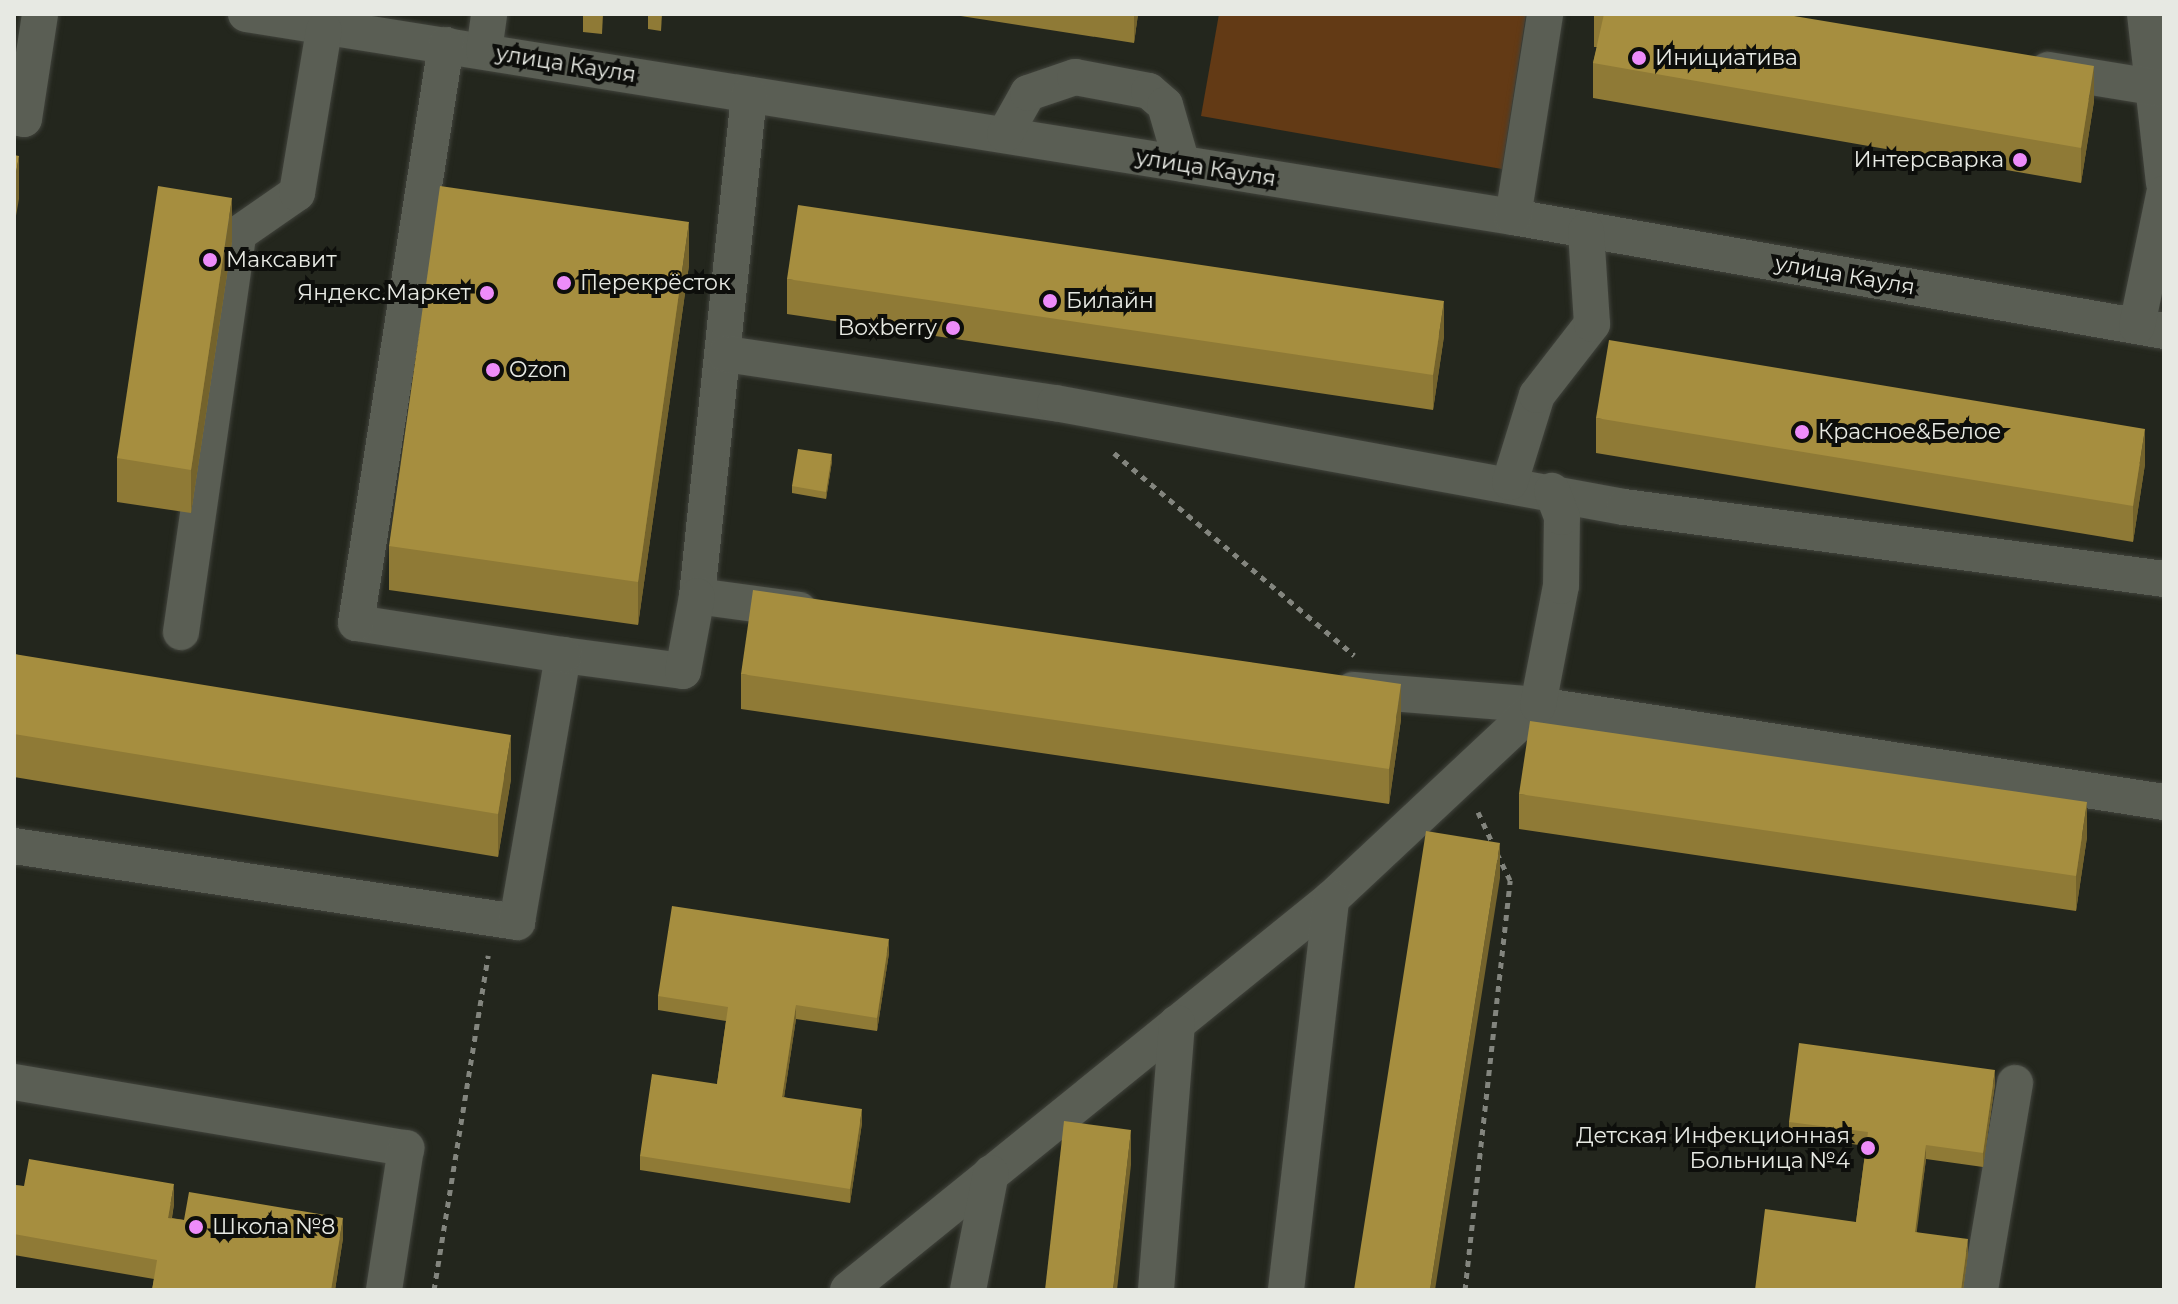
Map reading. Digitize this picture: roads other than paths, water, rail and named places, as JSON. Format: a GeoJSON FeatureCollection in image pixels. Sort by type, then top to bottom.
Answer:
{"type":"FeatureCollection","features":[{"type":"Feature","properties":{"kind":"street"},"geometry":{"type":"LineString","coordinates":[[14,117],[24,119],[40,14]]}},
{"type":"Feature","properties":{"kind":"street","name":"улица Кауля"},"geometry":{"type":"LineString","coordinates":[[246,14],[324,30],[446,45],[1513,217],[2150,328]]}},
{"type":"Feature","properties":{"kind":"street"},"geometry":{"type":"LineString","coordinates":[[484,51],[489,14]]}},
{"type":"Feature","properties":{"kind":"street"},"geometry":{"type":"LineString","coordinates":[[1513,217],[1545,14]]}},
{"type":"Feature","properties":{"kind":"street"},"geometry":{"type":"LineString","coordinates":[[2145,14],[2158,88],[2164,183]]}},
{"type":"Feature","properties":{"kind":"street"},"geometry":{"type":"LineString","coordinates":[[181,632],[238,234],[297,193],[324,30]]}},
{"type":"Feature","properties":{"kind":"street"},"geometry":{"type":"LineString","coordinates":[[446,45],[356,623],[683,671],[697,596],[726,354],[749,95]]}},
{"type":"Feature","properties":{"kind":"street"},"geometry":{"type":"LineString","coordinates":[[2020,65],[2158,88]]}},
{"type":"Feature","properties":{"kind":"street"},"geometry":{"type":"LineString","coordinates":[[1005,134],[1028,93],[1075,77],[1149,91],[1170,116],[1182,164]]}},
{"type":"Feature","properties":{"kind":"street"},"geometry":{"type":"LineString","coordinates":[[2150,328],[2164,194]]}},
{"type":"Feature","properties":{"kind":"street"},"geometry":{"type":"LineString","coordinates":[[1510,482],[1537,395],[1592,324],[1586,231]]}},
{"type":"Feature","properties":{"kind":"street"},"geometry":{"type":"LineString","coordinates":[[726,354],[1552,491],[2164,579]]}},
{"type":"Feature","properties":{"kind":"street"},"geometry":{"type":"LineString","coordinates":[[848,1290],[1331,899],[1460,774],[1538,705],[1561,586],[1562,517],[1552,491]]}},
{"type":"Feature","properties":{"kind":"street"},"geometry":{"type":"LineString","coordinates":[[697,596],[839,616]]}},
{"type":"Feature","properties":{"kind":"street"},"geometry":{"type":"LineString","coordinates":[[14,846],[517,922],[563,655]]}},
{"type":"Feature","properties":{"kind":"street"},"geometry":{"type":"LineString","coordinates":[[1312,685],[1538,705],[2164,802]]}},
{"type":"Feature","properties":{"kind":"street"},"geometry":{"type":"LineString","coordinates":[[1286,1290],[1331,899]]}},
{"type":"Feature","properties":{"kind":"street"},"geometry":{"type":"LineString","coordinates":[[1156,1290],[1177,1023]]}},
{"type":"Feature","properties":{"kind":"street"},"geometry":{"type":"LineString","coordinates":[[14,1082],[406,1148],[384,1290]]}},
{"type":"Feature","properties":{"kind":"street"},"geometry":{"type":"LineString","coordinates":[[1980,1290],[2015,1083]]}},
{"type":"Feature","properties":{"kind":"street"},"geometry":{"type":"LineString","coordinates":[[968,1290],[991,1173]]}},
{"type":"Feature","properties":{"kind":"place","name":"Инициатива"},"geometry":{"type":"Point","coordinates":[1639,58]}},
{"type":"Feature","properties":{"kind":"place","name":"Интерсварка"},"geometry":{"type":"Point","coordinates":[2020,160]}},
{"type":"Feature","properties":{"kind":"place","name":"Максавит"},"geometry":{"type":"Point","coordinates":[210,260]}},
{"type":"Feature","properties":{"kind":"place","name":"Перекрёсток"},"geometry":{"type":"Point","coordinates":[564,283]}},
{"type":"Feature","properties":{"kind":"place","name":"Яндекс.Маркет"},"geometry":{"type":"Point","coordinates":[487,293]}},
{"type":"Feature","properties":{"kind":"place","name":"Билайн"},"geometry":{"type":"Point","coordinates":[1050,301]}},
{"type":"Feature","properties":{"kind":"place","name":"Boxberry"},"geometry":{"type":"Point","coordinates":[953,328]}},
{"type":"Feature","properties":{"kind":"place","name":"Ozon"},"geometry":{"type":"Point","coordinates":[493,370]}},
{"type":"Feature","properties":{"kind":"place","name":"Красное&Белое"},"geometry":{"type":"Point","coordinates":[1802,432]}},
{"type":"Feature","properties":{"kind":"place","name":"Детская Инфекционная Больница №4"},"geometry":{"type":"Point","coordinates":[1868,1148]}},
{"type":"Feature","properties":{"kind":"place","name":"Школа №8"},"geometry":{"type":"Point","coordinates":[196,1227]}}]}
